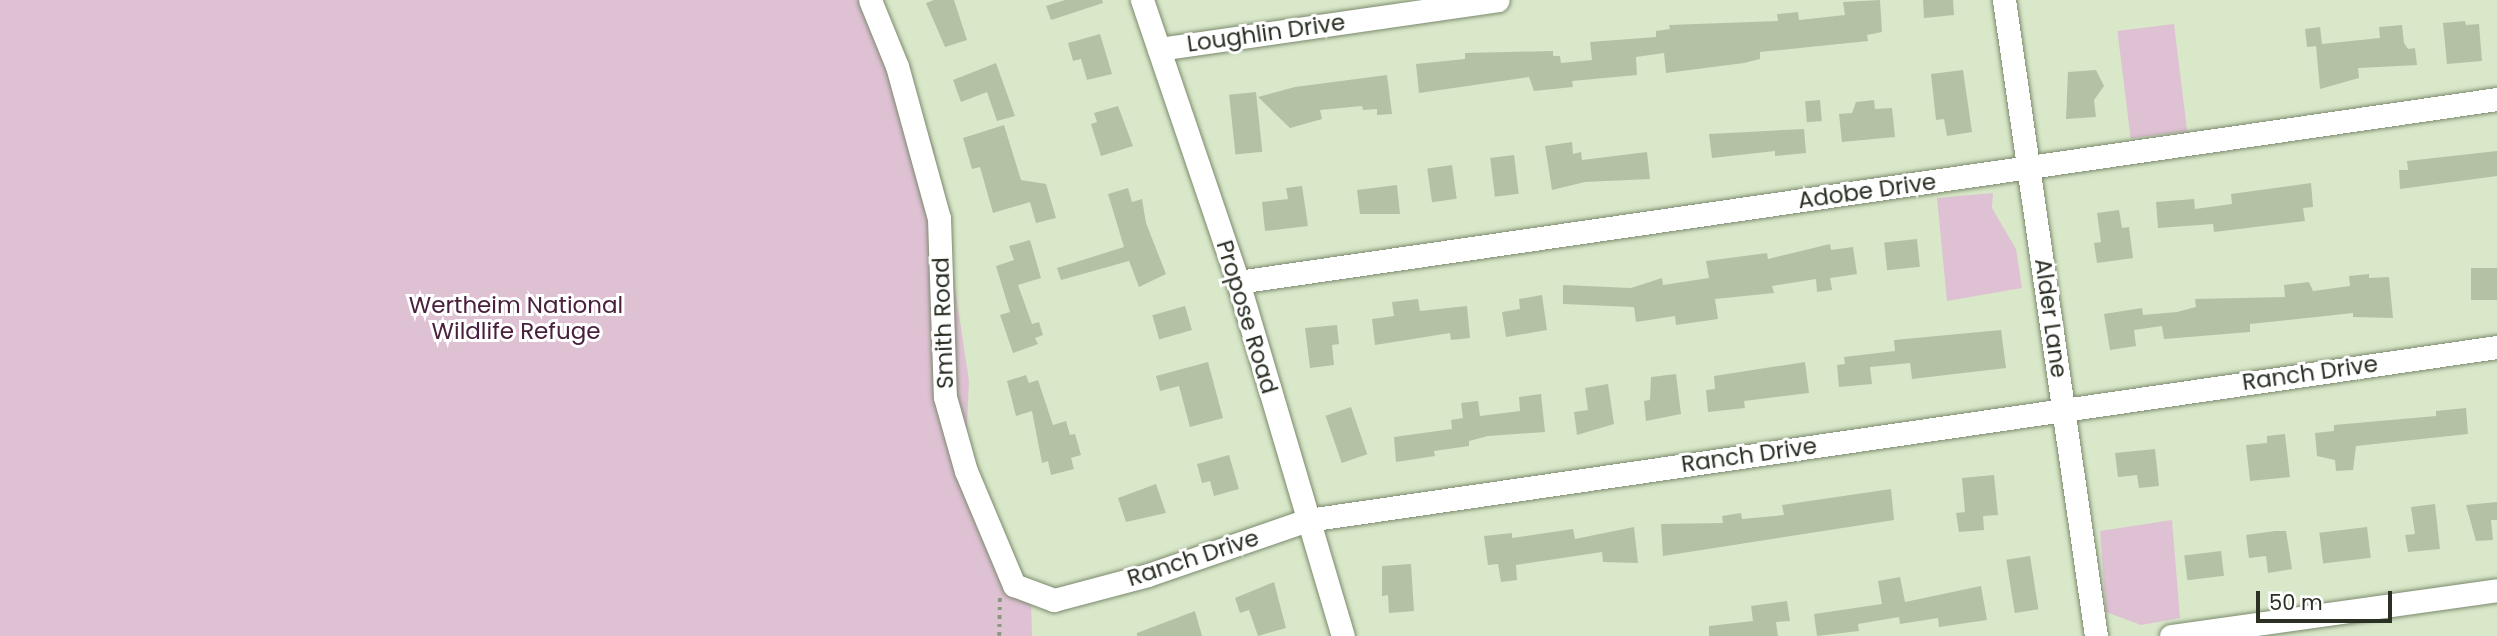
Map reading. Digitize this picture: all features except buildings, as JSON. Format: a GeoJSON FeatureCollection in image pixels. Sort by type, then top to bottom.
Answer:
{"type":"FeatureCollection","features":[{"type":"Feature","properties":{"kind":"street","name":"Smith Road"},"geometry":{"type":"LineString","coordinates":[[870,0],[897,66],[939,218],[945,397],[966,471],[1014,585]]}},
{"type":"Feature","properties":{"kind":"street","name":"Propose Road"},"geometry":{"type":"LineString","coordinates":[[1142,0],[1238,282],[1343,636]]}},
{"type":"Feature","properties":{"kind":"street","name":"Loughlin Drive"},"geometry":{"type":"LineString","coordinates":[[1159,49],[1497,0]]}},
{"type":"Feature","properties":{"kind":"street","name":"Alder Lane"},"geometry":{"type":"LineString","coordinates":[[2004,0],[2096,636]]}},
{"type":"Feature","properties":{"kind":"street","name":"Adobe Drive"},"geometry":{"type":"LineString","coordinates":[[1238,282],[2497,99]]}},
{"type":"Feature","properties":{"kind":"street","name":"Ranch Drive"},"geometry":{"type":"LineString","coordinates":[[1014,585],[1054,600],[1147,575],[1308,520],[2497,347]]}},
{"type":"Feature","properties":{"kind":"street"},"geometry":{"type":"LineString","coordinates":[[2171,636],[2497,590]]}},
{"type":"Feature","properties":{"kind":"path"},"geometry":{"type":"LineString","coordinates":[[999,636],[998,598],[1014,585]]}},
{"type":"Feature","properties":{"kind":"green space","name":"Wertheim National Wildlife Refuge"},"geometry":{"type":"Polygon","coordinates":[[[0,0],[875,0],[934,148],[969,381],[965,468],[1031,601],[1032,636],[0,636],[0,0]]]}},
{"type":"Feature","properties":{"kind":"green space"},"geometry":{"type":"Polygon","coordinates":[[[2174,24],[2187,131],[2131,138],[2117,31],[2174,24]]]}},
{"type":"Feature","properties":{"kind":"green space"},"geometry":{"type":"Polygon","coordinates":[[[1993,193],[1992,208],[2016,249],[2022,288],[1947,301],[1937,198],[1993,193]]]}},
{"type":"Feature","properties":{"kind":"green space"},"geometry":{"type":"Polygon","coordinates":[[[2172,520],[2180,618],[2141,625],[2106,612],[2100,531],[2172,520]]]}}]}
